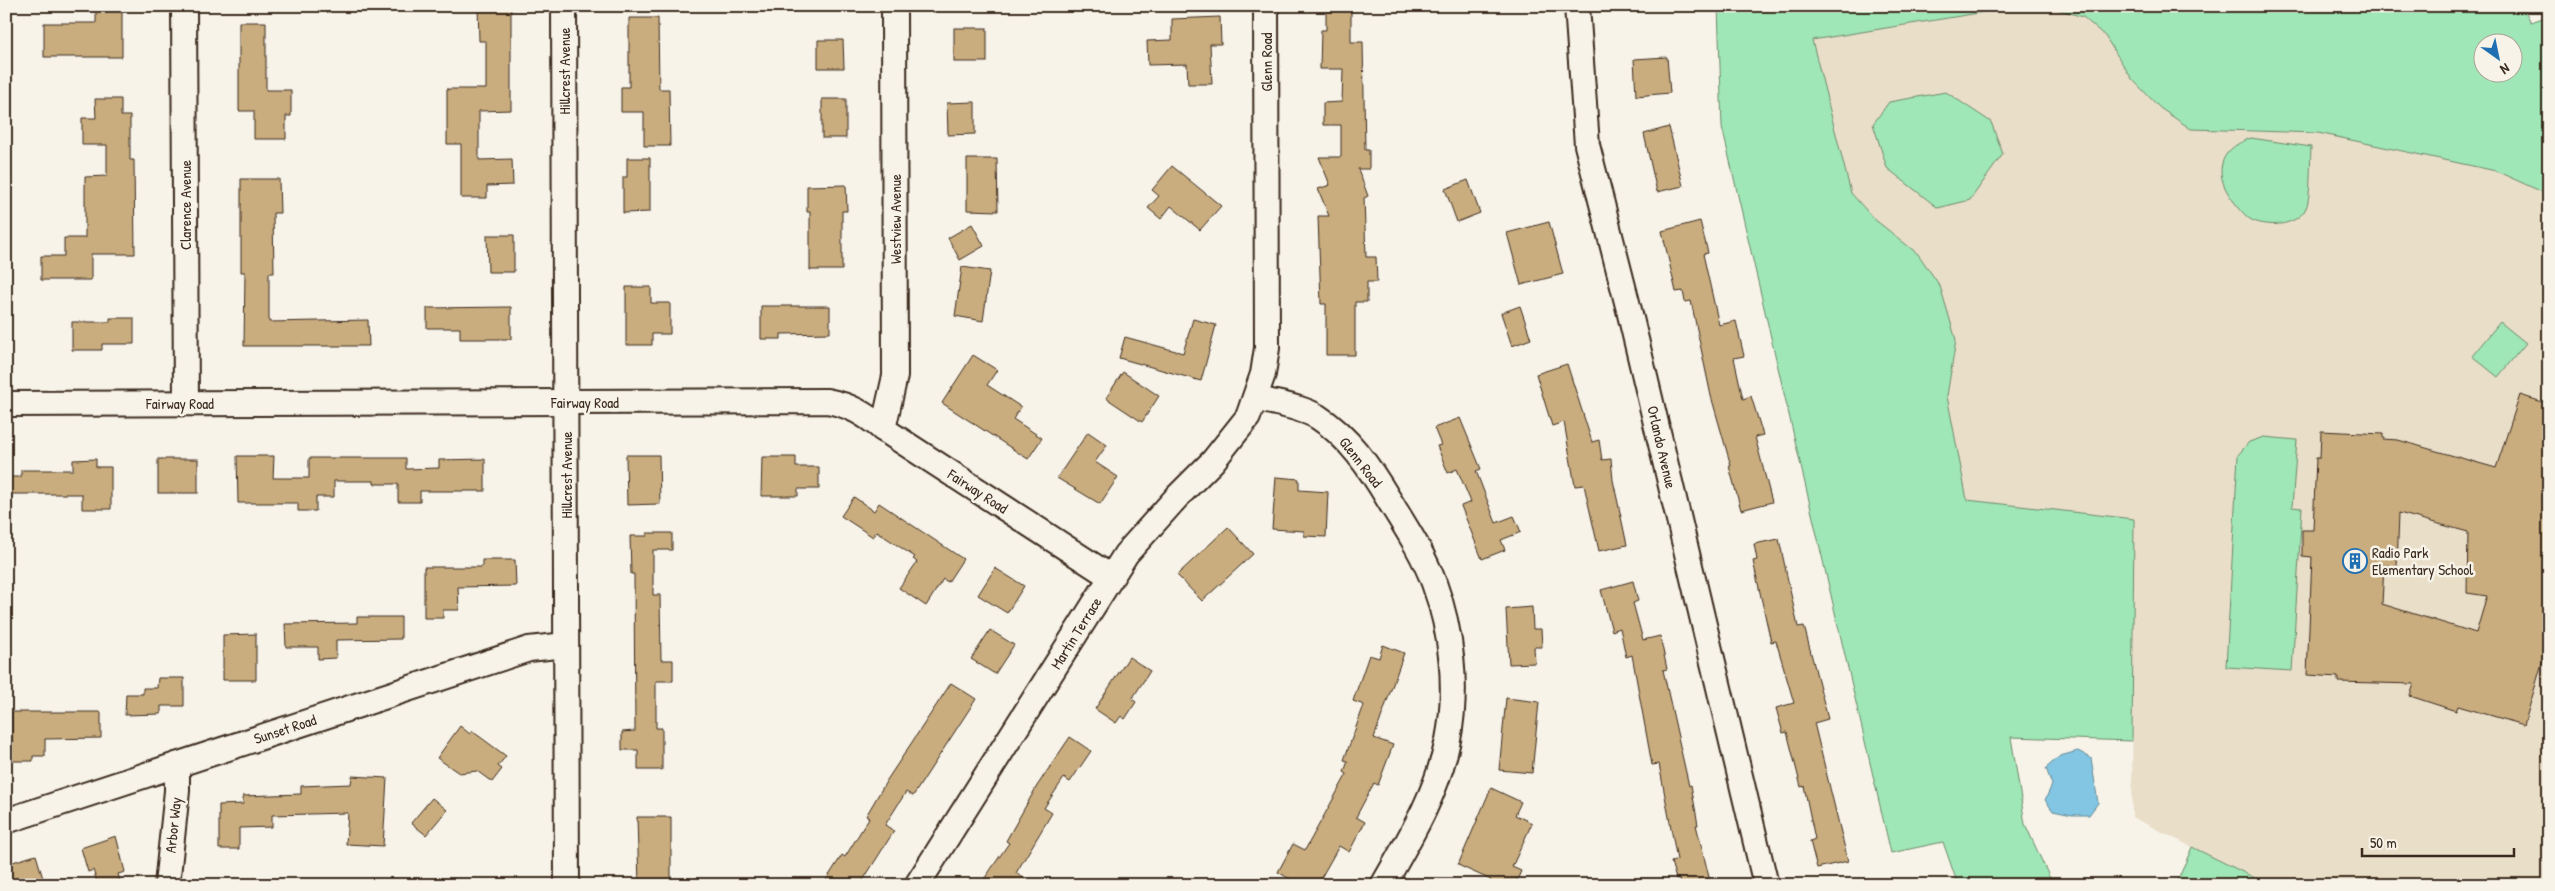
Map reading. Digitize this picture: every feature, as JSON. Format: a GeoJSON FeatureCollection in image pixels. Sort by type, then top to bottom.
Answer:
{"type":"FeatureCollection","features":[{"type":"Feature","properties":{"kind":"street","name":"Clarence Avenue"},"geometry":{"type":"LineString","coordinates":[[184,6],[186,404]]}},
{"type":"Feature","properties":{"kind":"street","name":"Hillcrest Avenue"},"geometry":{"type":"LineString","coordinates":[[564,6],[567,885]]}},
{"type":"Feature","properties":{"kind":"street","name":"Westview Avenue"},"geometry":{"type":"LineString","coordinates":[[883,429],[895,376],[894,6]]}},
{"type":"Feature","properties":{"kind":"street","name":"Glenn Road"},"geometry":{"type":"LineString","coordinates":[[1266,6],[1267,348],[1263,374],[1256,398],[1316,416],[1354,448],[1377,480],[1417,545],[1434,583],[1446,629],[1453,689],[1448,739],[1438,778],[1422,816],[1383,885]]}},
{"type":"Feature","properties":{"kind":"street","name":"Orlando Avenue"},"geometry":{"type":"LineString","coordinates":[[1577,6],[1587,145],[1629,310],[1766,885]]}},
{"type":"Feature","properties":{"kind":"street","name":"Martin Terrace"},"geometry":{"type":"LineString","coordinates":[[917,885],[1126,554],[1235,436],[1248,417],[1256,398]]}},
{"type":"Feature","properties":{"kind":"street","name":"Fairway Road"},"geometry":{"type":"LineString","coordinates":[[6,404],[827,401],[855,408],[883,429],[1111,577]]}},
{"type":"Feature","properties":{"kind":"street","name":"Sunset Road"},"geometry":{"type":"LineString","coordinates":[[6,821],[529,649],[566,645]]}},
{"type":"Feature","properties":{"kind":"street","name":"Arbor Way"},"geometry":{"type":"LineString","coordinates":[[166,885],[177,791],[178,764]]}},
{"type":"Feature","properties":{"kind":"shaded area"},"geometry":{"type":"Polygon","coordinates":[[[2022,6],[2054,8],[2083,17],[2105,36],[2132,79],[2160,108],[2232,131],[2318,133],[2496,171],[2549,195],[2549,885],[2268,885],[2132,817],[2134,519],[1967,500],[1947,396],[1956,340],[1940,286],[1918,254],[1873,218],[1851,193],[1812,40],[2022,6]]]}},
{"type":"Feature","properties":{"kind":"green space"},"geometry":{"type":"Polygon","coordinates":[[[1718,6],[2022,6],[1812,40],[1851,193],[1873,218],[1918,254],[1940,286],[1956,340],[1947,396],[1967,500],[2134,519],[2132,741],[2011,737],[2025,824],[2053,885],[1958,885],[1943,842],[1891,853],[1722,127],[1718,6]]]}},
{"type":"Feature","properties":{"kind":"green space"},"geometry":{"type":"Polygon","coordinates":[[[2022,6],[2522,6],[2531,22],[2549,16],[2549,195],[2496,171],[2318,133],[2191,129],[2160,108],[2132,79],[2105,36],[2083,17],[2054,8],[2022,6]]]}},
{"type":"Feature","properties":{"kind":"green space"},"geometry":{"type":"Polygon","coordinates":[[[1946,92],[1991,122],[2003,154],[1970,200],[1938,208],[1887,168],[1873,124],[1889,102],[1946,92]]]}},
{"type":"Feature","properties":{"kind":"green space"},"geometry":{"type":"Polygon","coordinates":[[[2251,138],[2311,147],[2308,203],[2302,214],[2297,218],[2276,224],[2254,221],[2244,213],[2228,193],[2221,174],[2225,157],[2239,143],[2251,138]]]}},
{"type":"Feature","properties":{"kind":"green space"},"geometry":{"type":"Polygon","coordinates":[[[2500,322],[2526,343],[2498,377],[2472,356],[2500,322]]]}},
{"type":"Feature","properties":{"kind":"green space"},"geometry":{"type":"Polygon","coordinates":[[[2264,437],[2297,440],[2292,507],[2302,508],[2292,671],[2226,667],[2238,455],[2249,442],[2264,437]]]}},
{"type":"Feature","properties":{"kind":"green space"},"geometry":{"type":"Polygon","coordinates":[[[2192,847],[2269,885],[2176,885],[2192,847]]]}},
{"type":"Feature","properties":{"kind":"water"},"geometry":{"type":"Polygon","coordinates":[[[2078,751],[2091,758],[2098,803],[2089,815],[2072,815],[2053,811],[2045,800],[2052,785],[2046,768],[2060,756],[2078,751]]]}},
{"type":"Feature","properties":{"kind":"building"},"geometry":{"type":"Polygon","coordinates":[[[96,6],[122,6],[122,57],[44,57],[44,23],[96,23],[96,6]]]}},
{"type":"Feature","properties":{"kind":"building"},"geometry":{"type":"Polygon","coordinates":[[[478,6],[511,6],[511,110],[479,111],[479,160],[512,159],[513,185],[487,186],[487,198],[461,198],[461,144],[447,144],[447,89],[486,89],[486,41],[479,41],[478,6]]]}},
{"type":"Feature","properties":{"kind":"building"},"geometry":{"type":"Polygon","coordinates":[[[1326,11],[1351,11],[1351,42],[1363,42],[1365,150],[1369,150],[1369,169],[1358,169],[1368,196],[1364,198],[1366,257],[1376,257],[1377,282],[1367,282],[1367,302],[1355,302],[1355,355],[1326,355],[1326,304],[1321,304],[1318,216],[1329,216],[1318,189],[1330,185],[1319,157],[1341,157],[1341,125],[1323,125],[1323,103],[1342,102],[1343,69],[1320,69],[1321,30],[1326,30],[1326,11]]]}},
{"type":"Feature","properties":{"kind":"building"},"geometry":{"type":"Polygon","coordinates":[[[1220,17],[1221,44],[1210,44],[1212,84],[1188,84],[1187,64],[1148,65],[1147,41],[1172,40],[1172,19],[1220,17]]]}},
{"type":"Feature","properties":{"kind":"building"},"geometry":{"type":"Polygon","coordinates":[[[629,18],[658,18],[659,89],[669,89],[670,146],[644,146],[644,112],[621,112],[621,87],[629,87],[629,18]]]}},
{"type":"Feature","properties":{"kind":"building"},"geometry":{"type":"Polygon","coordinates":[[[239,22],[266,22],[266,90],[291,90],[291,116],[286,116],[286,139],[254,139],[254,111],[239,111],[239,22]]]}},
{"type":"Feature","properties":{"kind":"building"},"geometry":{"type":"Polygon","coordinates":[[[954,28],[987,28],[987,62],[954,62],[954,28]]]}},
{"type":"Feature","properties":{"kind":"building"},"geometry":{"type":"Polygon","coordinates":[[[818,40],[843,40],[844,68],[818,68],[818,40]]]}},
{"type":"Feature","properties":{"kind":"building"},"geometry":{"type":"Polygon","coordinates":[[[1667,57],[1670,93],[1636,96],[1634,59],[1667,57]]]}},
{"type":"Feature","properties":{"kind":"building"},"geometry":{"type":"Polygon","coordinates":[[[95,99],[121,99],[121,116],[130,116],[130,160],[134,160],[135,254],[91,254],[91,280],[41,280],[41,256],[64,256],[64,238],[85,238],[85,177],[107,176],[107,145],[82,145],[82,118],[96,118],[95,99]]]}},
{"type":"Feature","properties":{"kind":"building"},"geometry":{"type":"Polygon","coordinates":[[[822,99],[846,99],[846,138],[822,138],[822,99]]]}},
{"type":"Feature","properties":{"kind":"building"},"geometry":{"type":"Polygon","coordinates":[[[975,102],[975,134],[948,135],[947,103],[975,102]]]}},
{"type":"Feature","properties":{"kind":"building"},"geometry":{"type":"Polygon","coordinates":[[[1669,127],[1683,186],[1657,192],[1644,134],[1669,127]]]}},
{"type":"Feature","properties":{"kind":"building"},"geometry":{"type":"Polygon","coordinates":[[[627,158],[650,158],[650,212],[623,213],[623,177],[627,177],[627,158]]]}},
{"type":"Feature","properties":{"kind":"building"},"geometry":{"type":"Polygon","coordinates":[[[967,159],[997,159],[998,211],[967,210],[967,159]]]}},
{"type":"Feature","properties":{"kind":"building"},"geometry":{"type":"Polygon","coordinates":[[[1172,166],[1221,206],[1200,230],[1171,206],[1161,219],[1148,208],[1159,196],[1152,190],[1172,166]]]}},
{"type":"Feature","properties":{"kind":"building"},"geometry":{"type":"Polygon","coordinates":[[[241,179],[279,179],[280,213],[273,213],[274,273],[269,273],[269,322],[368,320],[369,346],[244,346],[245,272],[241,272],[241,179]]]}},
{"type":"Feature","properties":{"kind":"building"},"geometry":{"type":"Polygon","coordinates":[[[1468,180],[1480,213],[1457,222],[1445,189],[1468,180]]]}},
{"type":"Feature","properties":{"kind":"building"},"geometry":{"type":"Polygon","coordinates":[[[846,185],[847,211],[842,211],[842,270],[810,270],[810,212],[807,212],[807,186],[846,185]]]}},
{"type":"Feature","properties":{"kind":"building"},"geometry":{"type":"Polygon","coordinates":[[[1700,221],[1708,253],[1703,254],[1719,325],[1736,321],[1744,356],[1734,358],[1743,399],[1751,396],[1763,435],[1755,437],[1772,502],[1741,510],[1729,466],[1731,466],[1711,396],[1691,301],[1685,302],[1683,291],[1676,292],[1662,231],[1700,221]]]}},
{"type":"Feature","properties":{"kind":"building"},"geometry":{"type":"Polygon","coordinates":[[[1549,222],[1563,274],[1521,285],[1507,233],[1549,222]]]}},
{"type":"Feature","properties":{"kind":"building"},"geometry":{"type":"Polygon","coordinates":[[[972,224],[984,246],[960,260],[948,238],[972,224]]]}},
{"type":"Feature","properties":{"kind":"building"},"geometry":{"type":"Polygon","coordinates":[[[487,235],[514,235],[514,272],[488,272],[487,235]]]}},
{"type":"Feature","properties":{"kind":"building"},"geometry":{"type":"Polygon","coordinates":[[[962,267],[990,271],[983,321],[955,316],[962,267]]]}},
{"type":"Feature","properties":{"kind":"building"},"geometry":{"type":"Polygon","coordinates":[[[626,287],[651,287],[651,303],[670,303],[670,334],[652,334],[652,345],[626,345],[626,287]]]}},
{"type":"Feature","properties":{"kind":"building"},"geometry":{"type":"Polygon","coordinates":[[[761,306],[830,306],[830,333],[781,334],[781,339],[761,339],[761,306]]]}},
{"type":"Feature","properties":{"kind":"building"},"geometry":{"type":"Polygon","coordinates":[[[1520,306],[1531,339],[1512,346],[1501,313],[1520,306]]]}},
{"type":"Feature","properties":{"kind":"building"},"geometry":{"type":"Polygon","coordinates":[[[511,307],[511,339],[460,339],[460,328],[427,328],[427,308],[511,307]]]}},
{"type":"Feature","properties":{"kind":"building"},"geometry":{"type":"Polygon","coordinates":[[[110,318],[134,318],[134,344],[102,344],[102,350],[72,350],[72,322],[110,322],[110,318]]]}},
{"type":"Feature","properties":{"kind":"building"},"geometry":{"type":"Polygon","coordinates":[[[1193,319],[1216,325],[1201,381],[1119,358],[1125,337],[1183,353],[1193,319]]]}},
{"type":"Feature","properties":{"kind":"building"},"geometry":{"type":"Polygon","coordinates":[[[973,355],[997,370],[987,385],[1021,407],[1013,419],[1042,438],[1028,459],[942,403],[973,355]]]}},
{"type":"Feature","properties":{"kind":"building"},"geometry":{"type":"Polygon","coordinates":[[[1567,364],[1592,442],[1599,440],[1602,460],[1611,459],[1613,480],[1627,545],[1599,551],[1584,485],[1575,486],[1564,422],[1552,426],[1536,374],[1567,364]]]}},
{"type":"Feature","properties":{"kind":"building"},"geometry":{"type":"Polygon","coordinates":[[[1123,372],[1159,396],[1142,422],[1106,398],[1123,372]]]}},
{"type":"Feature","properties":{"kind":"building","name":"Radio Park Elementary School"},"geometry":{"type":"Polygon","coordinates":[[[2520,395],[2549,404],[2549,639],[2524,725],[2458,706],[2456,711],[2410,696],[2414,684],[2338,682],[2338,677],[2307,675],[2312,557],[2302,556],[2302,530],[2313,530],[2316,458],[2320,458],[2321,431],[2383,434],[2383,439],[2398,440],[2496,468],[2520,395]],[[2399,513],[2397,567],[2384,565],[2382,604],[2476,633],[2487,596],[2467,593],[2468,532],[2399,513]]]}},
{"type":"Feature","properties":{"kind":"building"},"geometry":{"type":"Polygon","coordinates":[[[1460,418],[1481,469],[1476,471],[1496,523],[1514,516],[1521,532],[1501,540],[1505,550],[1482,559],[1461,506],[1471,502],[1457,469],[1448,473],[1437,446],[1441,445],[1434,428],[1460,418]]]}},
{"type":"Feature","properties":{"kind":"building"},"geometry":{"type":"Polygon","coordinates":[[[1088,432],[1107,445],[1095,462],[1118,477],[1100,504],[1057,478],[1088,432]]]}},
{"type":"Feature","properties":{"kind":"building"},"geometry":{"type":"Polygon","coordinates":[[[626,455],[659,455],[660,504],[627,505],[626,455]]]}},
{"type":"Feature","properties":{"kind":"building"},"geometry":{"type":"Polygon","coordinates":[[[237,456],[274,456],[273,478],[309,478],[309,458],[406,458],[406,469],[439,468],[439,460],[485,459],[485,491],[420,491],[420,502],[398,502],[398,484],[374,484],[374,481],[334,481],[334,497],[316,497],[316,511],[298,511],[298,503],[238,503],[237,456]]]}},
{"type":"Feature","properties":{"kind":"building"},"geometry":{"type":"Polygon","coordinates":[[[762,457],[796,457],[796,467],[819,467],[819,489],[798,489],[798,496],[761,496],[762,457]]]}},
{"type":"Feature","properties":{"kind":"building"},"geometry":{"type":"Polygon","coordinates":[[[96,459],[96,467],[111,467],[111,509],[82,509],[82,494],[6,494],[6,477],[21,477],[21,470],[73,470],[73,460],[96,459]]]}},
{"type":"Feature","properties":{"kind":"building"},"geometry":{"type":"Polygon","coordinates":[[[158,459],[198,459],[198,493],[158,493],[158,459]]]}},
{"type":"Feature","properties":{"kind":"building"},"geometry":{"type":"Polygon","coordinates":[[[1276,477],[1299,479],[1299,490],[1328,492],[1326,537],[1304,536],[1304,531],[1272,529],[1276,477]]]}},
{"type":"Feature","properties":{"kind":"building"},"geometry":{"type":"Polygon","coordinates":[[[854,497],[874,511],[879,503],[963,559],[948,582],[943,579],[926,606],[899,588],[917,562],[913,559],[915,557],[876,531],[873,537],[841,516],[854,497]]]}},
{"type":"Feature","properties":{"kind":"building"},"geometry":{"type":"Polygon","coordinates":[[[1228,527],[1253,554],[1202,601],[1177,575],[1228,527]]]}},
{"type":"Feature","properties":{"kind":"building"},"geometry":{"type":"Polygon","coordinates":[[[647,533],[672,533],[672,550],[653,550],[653,595],[660,595],[661,660],[673,660],[673,681],[656,681],[656,728],[662,728],[662,770],[638,770],[638,750],[622,750],[622,732],[635,731],[634,574],[631,574],[630,536],[647,536],[647,533]]]}},
{"type":"Feature","properties":{"kind":"building"},"geometry":{"type":"Polygon","coordinates":[[[1779,539],[1798,627],[1804,626],[1828,719],[1814,723],[1848,861],[1817,868],[1810,841],[1815,839],[1804,786],[1801,787],[1787,732],[1783,733],[1776,708],[1794,703],[1776,641],[1771,642],[1753,561],[1757,560],[1754,544],[1779,539]]]}},
{"type":"Feature","properties":{"kind":"building"},"geometry":{"type":"Polygon","coordinates":[[[482,560],[515,560],[516,586],[458,587],[459,610],[443,610],[443,618],[424,618],[424,567],[482,567],[482,560]]]}},
{"type":"Feature","properties":{"kind":"building"},"geometry":{"type":"Polygon","coordinates":[[[995,568],[1024,586],[1007,613],[978,595],[995,568]]]}},
{"type":"Feature","properties":{"kind":"building"},"geometry":{"type":"Polygon","coordinates":[[[1633,581],[1638,601],[1633,603],[1643,640],[1660,636],[1667,669],[1663,670],[1689,786],[1691,785],[1698,825],[1696,825],[1711,885],[1680,885],[1679,878],[1676,879],[1671,862],[1677,860],[1659,764],[1652,765],[1632,655],[1626,657],[1620,628],[1612,631],[1601,590],[1633,581]]]}},
{"type":"Feature","properties":{"kind":"building"},"geometry":{"type":"Polygon","coordinates":[[[1532,607],[1533,629],[1541,629],[1542,647],[1534,647],[1535,663],[1509,664],[1506,609],[1532,607]]]}},
{"type":"Feature","properties":{"kind":"building"},"geometry":{"type":"Polygon","coordinates":[[[357,617],[401,617],[401,639],[336,640],[336,658],[318,659],[318,647],[286,647],[285,624],[357,623],[357,617]]]}},
{"type":"Feature","properties":{"kind":"building"},"geometry":{"type":"Polygon","coordinates":[[[990,630],[1014,645],[995,674],[971,659],[990,630]]]}},
{"type":"Feature","properties":{"kind":"building"},"geometry":{"type":"Polygon","coordinates":[[[256,634],[256,680],[223,680],[223,635],[256,634]]]}},
{"type":"Feature","properties":{"kind":"building"},"geometry":{"type":"Polygon","coordinates":[[[1383,645],[1404,653],[1374,738],[1393,745],[1378,785],[1374,783],[1356,817],[1365,822],[1349,852],[1339,846],[1317,885],[1287,885],[1290,879],[1278,872],[1293,844],[1305,850],[1347,774],[1344,772],[1348,761],[1344,760],[1364,705],[1353,701],[1369,655],[1379,658],[1383,645]]]}},
{"type":"Feature","properties":{"kind":"building"},"geometry":{"type":"Polygon","coordinates":[[[1129,657],[1150,671],[1132,699],[1136,702],[1125,719],[1121,716],[1116,723],[1095,709],[1129,657]]]}},
{"type":"Feature","properties":{"kind":"building"},"geometry":{"type":"Polygon","coordinates":[[[158,678],[184,678],[184,706],[161,706],[161,714],[125,715],[126,694],[143,694],[143,688],[157,688],[158,678]]]}},
{"type":"Feature","properties":{"kind":"building"},"geometry":{"type":"Polygon","coordinates":[[[951,683],[976,699],[913,796],[906,792],[885,825],[894,831],[860,885],[823,885],[842,855],[845,857],[869,818],[866,816],[887,780],[951,683]]]}},
{"type":"Feature","properties":{"kind":"building"},"geometry":{"type":"Polygon","coordinates":[[[1506,698],[1539,702],[1532,773],[1499,770],[1506,698]]]}},
{"type":"Feature","properties":{"kind":"building"},"geometry":{"type":"Polygon","coordinates":[[[12,712],[101,712],[101,738],[45,739],[45,756],[33,756],[33,761],[12,761],[12,712]]]}},
{"type":"Feature","properties":{"kind":"building"},"geometry":{"type":"Polygon","coordinates":[[[460,726],[470,734],[472,731],[506,756],[498,766],[502,769],[492,782],[477,771],[459,773],[437,758],[460,726]]]}},
{"type":"Feature","properties":{"kind":"building"},"geometry":{"type":"Polygon","coordinates":[[[1070,737],[1091,751],[1070,782],[1064,778],[1044,808],[1052,813],[1016,873],[1034,885],[980,885],[1009,843],[1006,841],[1037,786],[1070,737]]]}},
{"type":"Feature","properties":{"kind":"building"},"geometry":{"type":"Polygon","coordinates":[[[352,776],[387,778],[383,846],[346,844],[348,813],[272,815],[272,827],[239,828],[239,849],[219,849],[219,805],[243,804],[243,796],[301,794],[301,786],[351,784],[352,776]]]}},
{"type":"Feature","properties":{"kind":"building"},"geometry":{"type":"Polygon","coordinates":[[[1491,788],[1521,802],[1515,815],[1532,823],[1512,867],[1521,871],[1515,885],[1488,885],[1491,880],[1458,865],[1491,788]]]}},
{"type":"Feature","properties":{"kind":"building"},"geometry":{"type":"Polygon","coordinates":[[[432,798],[447,810],[426,835],[411,823],[432,798]]]}},
{"type":"Feature","properties":{"kind":"building"},"geometry":{"type":"Polygon","coordinates":[[[637,817],[671,817],[671,885],[639,885],[637,817]]]}},
{"type":"Feature","properties":{"kind":"building"},"geometry":{"type":"Polygon","coordinates":[[[116,836],[125,872],[118,874],[120,881],[98,885],[93,870],[88,872],[81,848],[116,836]]]}},
{"type":"Feature","properties":{"kind":"building"},"geometry":{"type":"Polygon","coordinates":[[[36,855],[45,885],[6,885],[6,864],[36,855]]]}},
{"type":"Feature","properties":{"kind":"place","name":"Radio Park Elementary School"},"geometry":{"type":"Point","coordinates":[2355,561]}}]}
